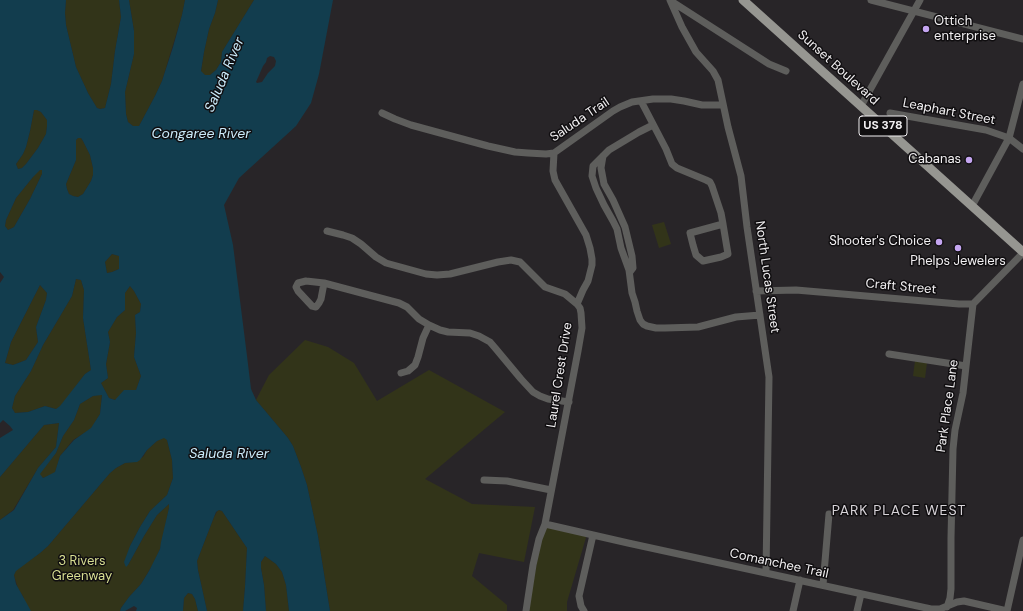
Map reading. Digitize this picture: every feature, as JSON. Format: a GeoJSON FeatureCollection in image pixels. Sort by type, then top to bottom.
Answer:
{"type":"FeatureCollection","features":[{"type":"Feature","properties":{"kind":"main road","name":"Sunset Boulevard"},"geometry":{"type":"LineString","coordinates":[[743,0],[1023,253]]}},
{"type":"Feature","properties":{"kind":"street"},"geometry":{"type":"LineString","coordinates":[[871,0],[1023,39]]}},
{"type":"Feature","properties":{"kind":"street"},"geometry":{"type":"LineString","coordinates":[[861,106],[920,0]]}},
{"type":"Feature","properties":{"kind":"street"},"geometry":{"type":"LineString","coordinates":[[671,1],[769,64],[786,71]]}},
{"type":"Feature","properties":{"kind":"street","name":"North Lucas Street"},"geometry":{"type":"LineString","coordinates":[[671,1],[696,52],[715,75],[719,85],[741,176],[769,377],[766,573]]}},
{"type":"Feature","properties":{"kind":"street"},"geometry":{"type":"LineString","coordinates":[[972,206],[1008,138],[1023,84]]}},
{"type":"Feature","properties":{"kind":"street","name":"Saluda Trail"},"geometry":{"type":"LineString","coordinates":[[382,113],[411,124],[488,146],[528,153],[546,154],[554,153],[620,107],[632,102],[671,99],[684,100],[702,105],[723,105]]}},
{"type":"Feature","properties":{"kind":"street"},"geometry":{"type":"LineString","coordinates":[[641,101],[666,149],[672,164],[677,168],[710,182],[712,186],[721,213],[723,224],[728,254],[703,261],[696,255],[690,233],[723,224]]}},
{"type":"Feature","properties":{"kind":"street","name":"Leaphart Street"},"geometry":{"type":"LineString","coordinates":[[890,113],[986,130],[1008,138],[1023,149]]}},
{"type":"Feature","properties":{"kind":"street"},"geometry":{"type":"LineString","coordinates":[[653,125],[609,150],[593,166],[592,176],[596,188],[617,230],[629,272],[631,288],[637,311],[643,324],[651,328],[698,327],[736,317],[760,315]]}},
{"type":"Feature","properties":{"kind":"street"},"geometry":{"type":"LineString","coordinates":[[327,231],[352,238],[386,263],[426,274],[450,274],[511,260],[520,262],[545,287],[565,294],[577,304],[588,282],[592,259],[586,235],[555,180],[554,153]]}},
{"type":"Feature","properties":{"kind":"street"},"geometry":{"type":"LineString","coordinates":[[603,156],[601,168],[604,184],[625,227],[632,256],[632,268],[629,272]]}},
{"type":"Feature","properties":{"kind":"street"},"geometry":{"type":"LineString","coordinates":[[973,304],[1023,253]]}},
{"type":"Feature","properties":{"kind":"street"},"geometry":{"type":"LineString","coordinates":[[324,283],[399,303],[407,307],[419,319],[436,329],[470,334],[482,338],[490,342],[533,392],[548,399],[569,402]]}},
{"type":"Feature","properties":{"kind":"street","name":"Craft Street"},"geometry":{"type":"LineString","coordinates":[[756,291],[796,290],[951,304],[973,304]]}},
{"type":"Feature","properties":{"kind":"street","name":"Laurel Crest Drive"},"geometry":{"type":"LineString","coordinates":[[526,611],[533,565],[539,539],[545,524],[582,328],[580,308],[577,304]]}},
{"type":"Feature","properties":{"kind":"street","name":"Park Place Lane"},"geometry":{"type":"LineString","coordinates":[[946,607],[950,598],[951,590],[953,449],[955,430],[963,393],[973,304]]}},
{"type":"Feature","properties":{"kind":"street"},"geometry":{"type":"LineString","coordinates":[[401,373],[408,371],[415,365],[422,338],[429,325]]}},
{"type":"Feature","properties":{"kind":"street"},"geometry":{"type":"LineString","coordinates":[[889,354],[966,366]]}},
{"type":"Feature","properties":{"kind":"street"},"geometry":{"type":"LineString","coordinates":[[484,480],[507,481],[552,490]]}},
{"type":"Feature","properties":{"kind":"street"},"geometry":{"type":"LineString","coordinates":[[823,585],[829,514]]}},
{"type":"Feature","properties":{"kind":"street","name":"Comanchee Trail"},"geometry":{"type":"LineString","coordinates":[[545,524],[823,585],[922,609],[935,610],[964,601],[1007,611]]}},
{"type":"Feature","properties":{"kind":"street"},"geometry":{"type":"LineString","coordinates":[[584,611],[581,606],[579,596],[593,535]]}},
{"type":"Feature","properties":{"kind":"street"},"geometry":{"type":"LineString","coordinates":[[1007,611],[1023,540]]}},
{"type":"Feature","properties":{"kind":"street"},"geometry":{"type":"LineString","coordinates":[[793,611],[800,580]]}},
{"type":"Feature","properties":{"kind":"street"},"geometry":{"type":"LineString","coordinates":[[858,611],[861,594]]}},
{"type":"Feature","properties":{"kind":"green space"},"geometry":{"type":"Polygon","coordinates":[[[66,0],[119,0],[121,17],[111,84],[105,108],[97,108],[76,67],[66,25],[66,0]]]}},
{"type":"Feature","properties":{"kind":"green space"},"geometry":{"type":"Polygon","coordinates":[[[129,0],[185,0],[182,15],[162,81],[139,126],[133,126],[128,122],[126,114],[125,92],[134,54],[134,31],[129,0]]]}},
{"type":"Feature","properties":{"kind":"green space"},"geometry":{"type":"Polygon","coordinates":[[[218,0],[254,0],[222,52],[221,62],[216,70],[210,75],[205,75],[201,72],[204,52],[218,0]]]}},
{"type":"Feature","properties":{"kind":"green space"},"geometry":{"type":"Polygon","coordinates":[[[34,110],[41,112],[47,120],[46,134],[26,164],[22,168],[18,169],[16,164],[26,147],[34,110]]]}},
{"type":"Feature","properties":{"kind":"green space"},"geometry":{"type":"Polygon","coordinates":[[[81,138],[90,155],[93,175],[83,194],[78,197],[69,194],[66,184],[76,160],[76,140],[81,138]]]}},
{"type":"Feature","properties":{"kind":"green space"},"geometry":{"type":"Polygon","coordinates":[[[40,170],[43,171],[42,174],[30,199],[14,227],[8,230],[5,226],[6,220],[16,198],[40,170]]]}},
{"type":"Feature","properties":{"kind":"green space"},"geometry":{"type":"Polygon","coordinates":[[[664,222],[671,244],[659,248],[652,225],[664,222]]]}},
{"type":"Feature","properties":{"kind":"green space"},"geometry":{"type":"Polygon","coordinates":[[[112,254],[119,256],[119,269],[107,273],[105,262],[112,254]]]}},
{"type":"Feature","properties":{"kind":"green space"},"geometry":{"type":"Polygon","coordinates":[[[76,279],[81,280],[84,290],[83,318],[91,370],[85,374],[61,406],[56,409],[45,406],[28,412],[15,413],[12,408],[15,396],[31,371],[43,345],[72,296],[76,279]]]}},
{"type":"Feature","properties":{"kind":"green space"},"geometry":{"type":"Polygon","coordinates":[[[40,285],[47,293],[46,300],[36,327],[38,342],[26,360],[13,365],[5,363],[11,342],[40,285]]]}},
{"type":"Feature","properties":{"kind":"green space"},"geometry":{"type":"Polygon","coordinates":[[[130,286],[141,304],[140,312],[135,315],[136,333],[134,357],[141,376],[136,390],[115,400],[109,398],[101,383],[108,378],[106,364],[110,342],[108,332],[117,317],[125,310],[125,293],[130,286]]]}},
{"type":"Feature","properties":{"kind":"green space"},"geometry":{"type":"Polygon","coordinates":[[[305,340],[328,347],[354,363],[377,401],[429,370],[505,412],[425,479],[472,504],[535,507],[524,562],[479,553],[472,576],[507,605],[507,611],[330,611],[318,536],[307,485],[301,467],[293,446],[288,438],[256,400],[269,375],[305,340]]]}},
{"type":"Feature","properties":{"kind":"green space"},"geometry":{"type":"Polygon","coordinates":[[[915,361],[927,363],[925,378],[913,376],[915,361]]]}},
{"type":"Feature","properties":{"kind":"green space"},"geometry":{"type":"Polygon","coordinates":[[[102,394],[100,414],[91,429],[73,440],[60,456],[55,473],[43,478],[39,474],[56,453],[63,436],[74,420],[80,404],[93,396],[102,394]]]}},
{"type":"Feature","properties":{"kind":"green space"},"geometry":{"type":"Polygon","coordinates":[[[59,423],[56,447],[38,468],[13,510],[0,520],[0,477],[44,425],[59,423]]]}},
{"type":"Feature","properties":{"kind":"green space","name":"3 Rivers Greenway"},"geometry":{"type":"Polygon","coordinates":[[[162,438],[166,438],[167,440],[172,460],[173,478],[167,495],[150,511],[130,546],[128,565],[157,515],[169,504],[160,549],[141,584],[129,597],[120,611],[4,611],[24,598],[15,579],[14,575],[16,570],[48,546],[110,473],[125,463],[143,457],[147,450],[162,438]]]}},
{"type":"Feature","properties":{"kind":"green space"},"geometry":{"type":"Polygon","coordinates":[[[218,510],[222,511],[247,548],[243,611],[207,611],[197,561],[218,510]]]}},
{"type":"Feature","properties":{"kind":"green space"},"geometry":{"type":"Polygon","coordinates":[[[544,523],[587,534],[567,602],[567,611],[528,611],[544,523]]]}},
{"type":"Feature","properties":{"kind":"green space"},"geometry":{"type":"Polygon","coordinates":[[[265,556],[276,564],[282,572],[286,585],[289,611],[266,611],[261,568],[261,562],[265,556]]]}},
{"type":"Feature","properties":{"kind":"green space"},"geometry":{"type":"Polygon","coordinates":[[[188,593],[192,594],[195,599],[198,611],[183,611],[184,598],[188,593]]]}},
{"type":"Feature","properties":{"kind":"water"},"geometry":{"type":"Polygon","coordinates":[[[0,0],[66,0],[66,25],[76,67],[88,93],[97,108],[100,109],[105,108],[111,84],[121,17],[119,0],[129,0],[134,31],[134,54],[125,92],[126,114],[128,122],[133,126],[139,126],[162,81],[173,47],[185,0],[218,0],[209,29],[201,71],[205,75],[210,75],[216,70],[221,62],[222,52],[254,0],[333,0],[319,74],[311,103],[296,126],[239,178],[224,205],[233,245],[251,389],[256,400],[288,438],[293,446],[301,467],[307,485],[318,536],[330,611],[289,611],[286,585],[282,572],[276,564],[265,556],[261,562],[261,568],[266,611],[243,611],[247,548],[222,511],[219,510],[216,512],[197,561],[207,611],[198,611],[195,599],[192,594],[188,593],[184,598],[183,611],[136,611],[137,608],[134,606],[125,611],[120,611],[129,597],[141,584],[160,549],[169,504],[157,515],[128,565],[126,567],[125,565],[124,562],[130,546],[140,527],[150,511],[167,495],[173,478],[172,460],[167,440],[164,438],[157,441],[137,462],[125,463],[110,473],[48,546],[16,571],[14,575],[16,584],[31,611],[0,611],[0,520],[14,510],[38,468],[56,447],[59,423],[44,425],[0,477],[0,438],[13,430],[3,420],[0,423],[0,283],[4,277],[0,272],[0,0]],[[270,56],[267,58],[256,82],[257,83],[262,82],[275,66],[276,61],[274,57],[270,56]],[[34,110],[26,147],[16,164],[18,169],[22,168],[26,164],[46,134],[47,120],[41,112],[37,110],[34,110]],[[81,138],[76,140],[76,160],[66,184],[69,194],[78,197],[83,194],[93,175],[90,155],[81,138]],[[40,170],[33,177],[16,198],[6,220],[5,226],[8,230],[14,227],[30,199],[42,174],[42,170],[40,170]],[[112,254],[105,262],[107,273],[119,269],[119,256],[112,254]],[[76,279],[72,296],[43,345],[31,371],[15,396],[12,408],[15,413],[28,412],[45,406],[56,409],[85,374],[91,370],[83,318],[84,290],[81,280],[76,279]],[[40,285],[11,342],[5,363],[13,365],[26,360],[38,342],[36,327],[46,300],[47,293],[40,285]],[[130,286],[125,293],[125,310],[117,317],[108,332],[110,342],[106,364],[108,378],[101,383],[109,398],[115,400],[124,390],[136,390],[141,376],[134,357],[136,333],[135,315],[140,312],[141,304],[130,286]],[[102,395],[93,396],[80,404],[74,420],[63,436],[56,453],[40,474],[43,478],[55,472],[60,456],[74,440],[91,428],[100,414],[102,395]]]}},
{"type":"Feature","properties":{"kind":"place","name":"Ottich enterprise"},"geometry":{"type":"Point","coordinates":[926,29]}},
{"type":"Feature","properties":{"kind":"place","name":"Cabanas"},"geometry":{"type":"Point","coordinates":[969,160]}},
{"type":"Feature","properties":{"kind":"place","name":"Shooter's Choice"},"geometry":{"type":"Point","coordinates":[939,242]}},
{"type":"Feature","properties":{"kind":"place","name":"Phelps Jewelers"},"geometry":{"type":"Point","coordinates":[958,248]}},
{"type":"Feature","properties":{"kind":"district","name":"PARK PLACE WEST"},"geometry":{"type":"Point","coordinates":[899,511]}},
{"type":"Feature","properties":{"kind":"water label","name":"Saluda River"},"geometry":{"type":"Point","coordinates":[225,75]}},
{"type":"Feature","properties":{"kind":"water label","name":"Congaree River"},"geometry":{"type":"Point","coordinates":[201,134]}},
{"type":"Feature","properties":{"kind":"water label","name":"Saluda River"},"geometry":{"type":"Point","coordinates":[229,454]}}]}
